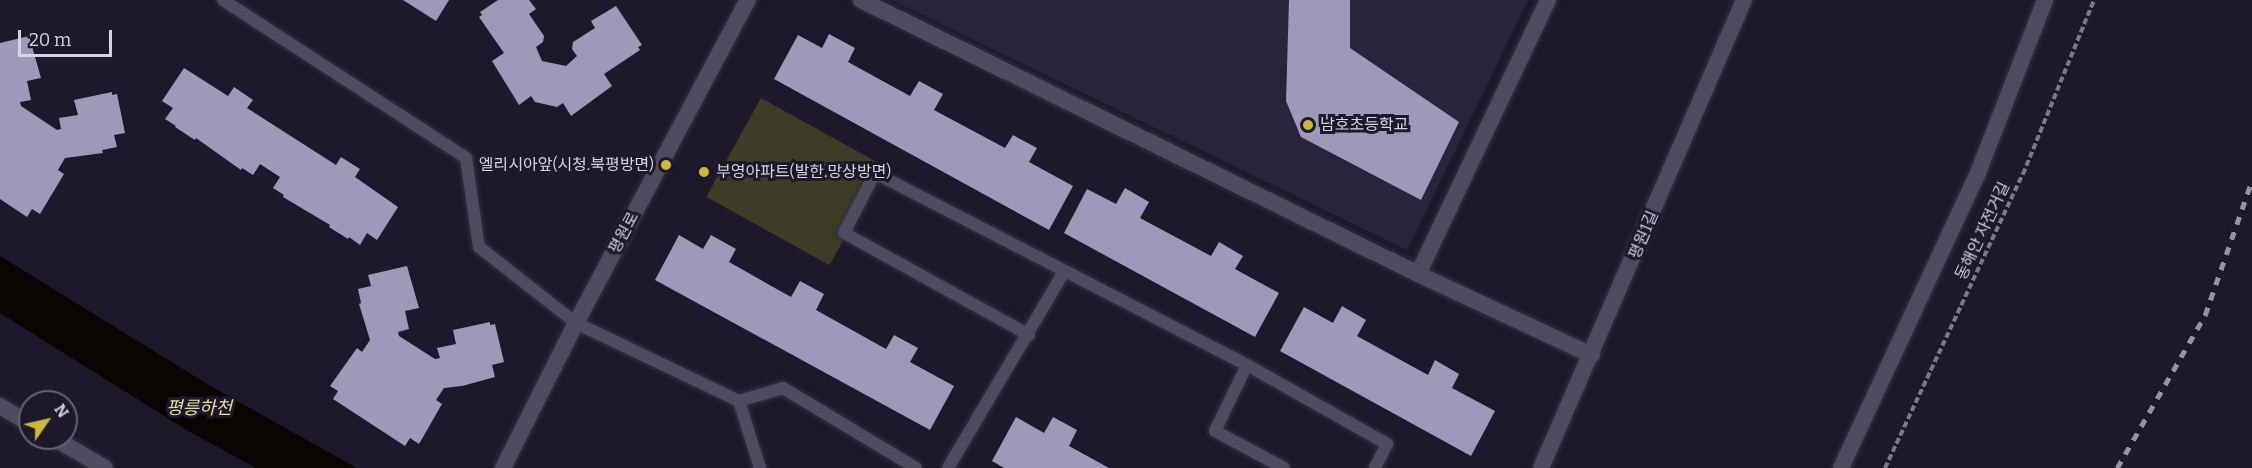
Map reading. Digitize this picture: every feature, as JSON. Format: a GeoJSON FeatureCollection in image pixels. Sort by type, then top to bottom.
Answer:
{"type":"FeatureCollection","features":[{"type":"Feature","properties":{"kind":"street","name":"평원로"},"geometry":{"type":"LineString","coordinates":[[503,468],[576,323],[748,0]]}},
{"type":"Feature","properties":{"kind":"street"},"geometry":{"type":"LineString","coordinates":[[861,0],[1418,274],[1592,355]]}},
{"type":"Feature","properties":{"kind":"street"},"geometry":{"type":"LineString","coordinates":[[1418,274],[1548,0]]}},
{"type":"Feature","properties":{"kind":"street","name":"평원1길"},"geometry":{"type":"LineString","coordinates":[[1541,468],[1592,355],[1744,0]]}},
{"type":"Feature","properties":{"kind":"street"},"geometry":{"type":"LineString","coordinates":[[1841,468],[1978,173],[2045,0]]}},
{"type":"Feature","properties":{"kind":"street"},"geometry":{"type":"LineString","coordinates":[[0,406],[18,417]]}},
{"type":"Feature","properties":{"kind":"street"},"geometry":{"type":"LineString","coordinates":[[74,450],[105,468]]}},
{"type":"Feature","properties":{"kind":"lane"},"geometry":{"type":"LineString","coordinates":[[222,0],[466,158],[479,247],[576,323],[739,401],[783,388],[916,468]]}},
{"type":"Feature","properties":{"kind":"lane"},"geometry":{"type":"LineString","coordinates":[[1029,335],[844,233],[875,173],[1247,365],[1387,444],[1375,468]]}},
{"type":"Feature","properties":{"kind":"lane"},"geometry":{"type":"LineString","coordinates":[[948,468],[1029,335],[1064,272]]}},
{"type":"Feature","properties":{"kind":"lane"},"geometry":{"type":"LineString","coordinates":[[1247,365],[1215,431],[1284,468]]}},
{"type":"Feature","properties":{"kind":"lane"},"geometry":{"type":"LineString","coordinates":[[739,401],[760,468]]}},
{"type":"Feature","properties":{"kind":"path","name":"동해안 자전거길"},"geometry":{"type":"LineString","coordinates":[[1885,468],[2023,174],[2094,0]]}},
{"type":"Feature","properties":{"kind":"shaded area","name":"남호초등학교"},"geometry":{"type":"Polygon","coordinates":[[[891,0],[1528,0],[1407,250],[891,0]]]}},
{"type":"Feature","properties":{"kind":"shaded area"},"geometry":{"type":"Polygon","coordinates":[[[761,98],[884,166],[830,265],[706,197],[761,98]]]}},
{"type":"Feature","properties":{"kind":"water","name":"평릉하천"},"geometry":{"type":"Polygon","coordinates":[[[0,256],[212,387],[357,468],[256,468],[190,432],[0,313],[0,256]]]}},
{"type":"Feature","properties":{"kind":"building"},"geometry":{"type":"Polygon","coordinates":[[[403,0],[449,0],[436,21],[403,0]]]}},
{"type":"Feature","properties":{"kind":"building"},"geometry":{"type":"Polygon","coordinates":[[[498,0],[529,0],[536,9],[529,14],[544,36],[543,42],[536,47],[542,61],[566,66],[577,56],[572,49],[573,42],[595,28],[591,21],[616,6],[642,45],[638,47],[640,50],[604,74],[612,86],[571,116],[563,103],[557,107],[535,102],[531,96],[519,105],[492,61],[504,53],[479,17],[482,15],[480,12],[498,0]]]}},
{"type":"Feature","properties":{"kind":"building"},"geometry":{"type":"Polygon","coordinates":[[[1289,0],[1350,0],[1350,48],[1459,122],[1421,200],[1301,137],[1286,101],[1289,0]]]}},
{"type":"Feature","properties":{"kind":"building"},"geometry":{"type":"Polygon","coordinates":[[[829,34],[855,48],[848,62],[910,96],[919,81],[943,94],[934,110],[1005,148],[1013,135],[1037,148],[1029,162],[1073,186],[1049,230],[774,79],[798,35],[822,48],[829,34]]]}},
{"type":"Feature","properties":{"kind":"building"},"geometry":{"type":"Polygon","coordinates":[[[29,36],[41,78],[27,81],[31,100],[20,102],[21,106],[57,130],[61,129],[59,118],[78,115],[74,100],[112,92],[112,95],[117,94],[125,133],[114,135],[117,147],[102,150],[103,153],[65,158],[58,170],[64,174],[40,214],[32,209],[27,217],[0,199],[0,43],[29,36]]]}},
{"type":"Feature","properties":{"kind":"building"},"geometry":{"type":"Polygon","coordinates":[[[184,68],[228,96],[234,87],[253,100],[247,108],[336,165],[341,157],[360,169],[355,177],[398,207],[377,240],[367,233],[360,245],[349,237],[348,239],[329,227],[330,225],[283,197],[284,195],[273,188],[280,177],[260,164],[253,175],[242,168],[241,170],[165,119],[173,108],[162,101],[184,68]]]}},
{"type":"Feature","properties":{"kind":"building"},"geometry":{"type":"Polygon","coordinates":[[[1125,188],[1149,202],[1140,218],[1211,256],[1219,242],[1243,256],[1235,269],[1279,293],[1255,337],[1064,233],[1087,189],[1116,204],[1125,188]]]}},
{"type":"Feature","properties":{"kind":"building"},"geometry":{"type":"Polygon","coordinates":[[[679,235],[703,249],[711,235],[736,249],[729,262],[791,297],[800,281],[824,294],[816,310],[886,349],[894,335],[918,348],[910,362],[954,386],[930,430],[655,280],[679,235]]]}},
{"type":"Feature","properties":{"kind":"building"},"geometry":{"type":"Polygon","coordinates":[[[407,266],[419,308],[405,311],[409,329],[398,332],[399,336],[435,359],[440,358],[437,348],[456,344],[453,330],[490,322],[490,325],[495,324],[504,362],[492,365],[495,377],[462,386],[444,388],[436,400],[442,404],[419,444],[410,438],[405,446],[333,399],[338,391],[330,386],[357,348],[362,352],[370,340],[359,304],[361,303],[358,289],[371,286],[368,275],[407,266]]]}},
{"type":"Feature","properties":{"kind":"building"},"geometry":{"type":"Polygon","coordinates":[[[1342,306],[1366,320],[1357,336],[1428,375],[1435,360],[1459,374],[1452,388],[1495,411],[1471,456],[1280,351],[1304,307],[1333,323],[1342,306]]]}},
{"type":"Feature","properties":{"kind":"building"},"geometry":{"type":"Polygon","coordinates":[[[1016,417],[1044,433],[1053,417],[1077,430],[1069,446],[1109,468],[1004,468],[992,461],[1016,417]]]}},
{"type":"Feature","properties":{"kind":"railway"},"geometry":{"type":"LineString","coordinates":[[2117,468],[2205,315],[2252,180]]}},
{"type":"Feature","properties":{"kind":"place","name":"남호초등학교"},"geometry":{"type":"Point","coordinates":[1308,125]}},
{"type":"Feature","properties":{"kind":"place","name":"엘리시아앞(시청.북평방면)"},"geometry":{"type":"Point","coordinates":[666,165]}},
{"type":"Feature","properties":{"kind":"place","name":"부영아파트(발한.망상방면)"},"geometry":{"type":"Point","coordinates":[704,172]}}]}
